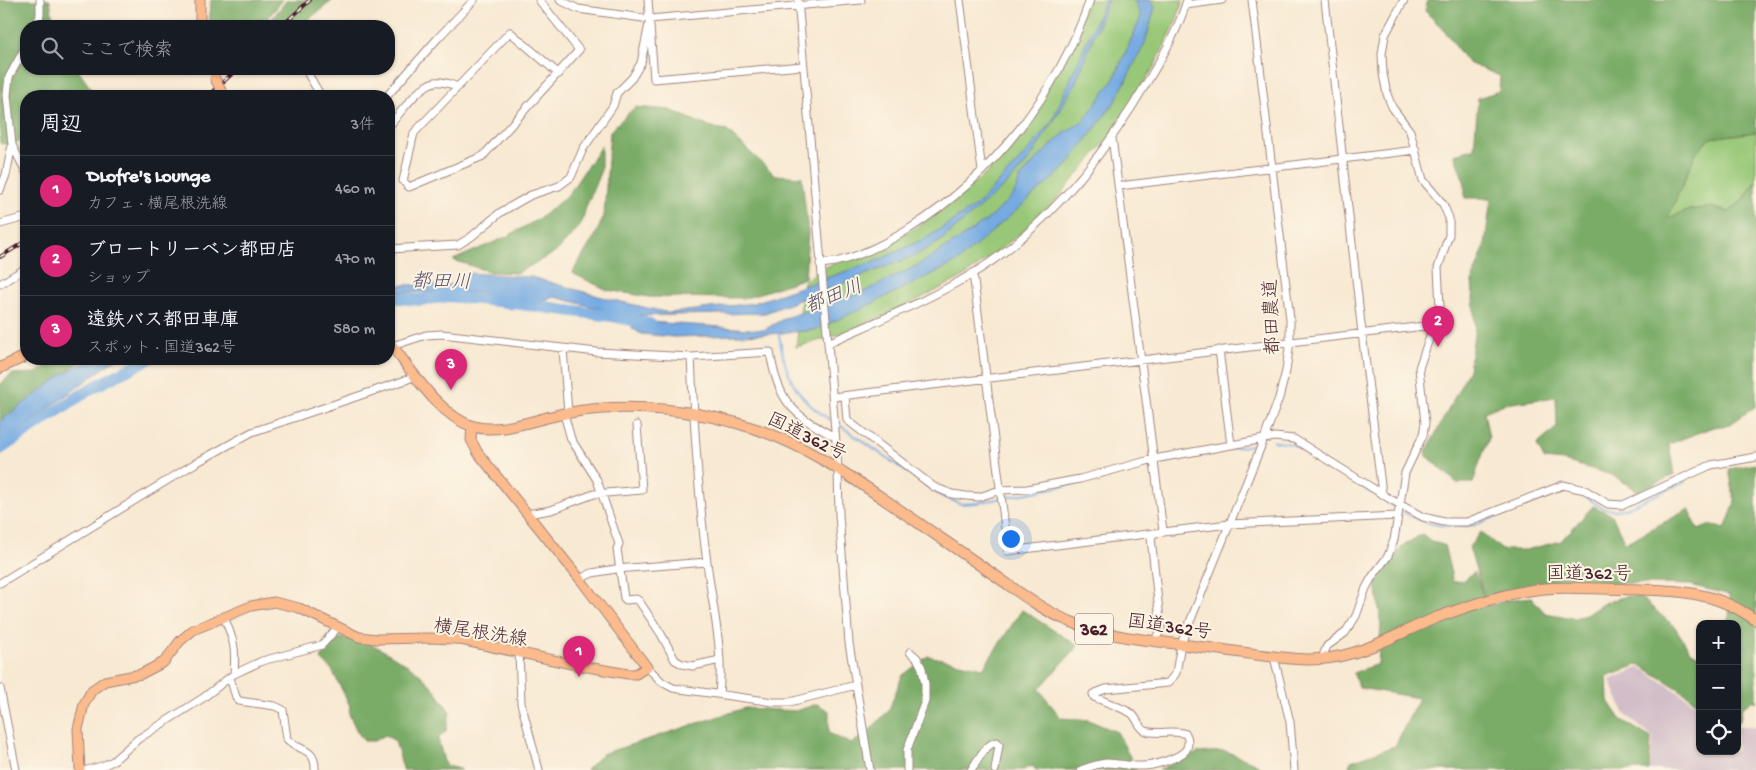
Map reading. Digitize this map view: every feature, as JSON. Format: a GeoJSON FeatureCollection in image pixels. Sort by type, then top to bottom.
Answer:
{"type":"FeatureCollection","features":[{"type":"Feature","properties":{"kind":"highway","name":"国道362号"},"geometry":{"type":"LineString","coordinates":[[395,350],[440,404],[454,416],[472,426],[490,428],[513,426],[566,413],[611,408],[655,409],[694,413],[756,429],[794,444],[838,468],[1028,598],[1066,621],[1109,634],[1154,642],[1274,657],[1302,659],[1345,656],[1374,647],[1432,620],[1469,606],[1507,595],[1550,588],[1669,590],[1696,594],[1730,605],[1756,620]]}},
{"type":"Feature","properties":{"kind":"highway"},"geometry":{"type":"LineString","coordinates":[[0,368],[20,359]]}},
{"type":"Feature","properties":{"kind":"main road"},"geometry":{"type":"LineString","coordinates":[[200,0],[200,20]]}},
{"type":"Feature","properties":{"kind":"main road"},"geometry":{"type":"LineString","coordinates":[[213,75],[221,90]]}},
{"type":"Feature","properties":{"kind":"main road"},"geometry":{"type":"LineString","coordinates":[[472,426],[471,440],[478,453],[580,579],[647,667]]}},
{"type":"Feature","properties":{"kind":"main road","name":"横尾根洗線"},"geometry":{"type":"LineString","coordinates":[[80,770],[78,729],[84,704],[92,690],[105,681],[141,674],[164,662],[180,641],[192,630],[251,606],[274,602],[299,608],[358,637],[377,640],[456,639],[628,674],[636,674],[647,667]]}},
{"type":"Feature","properties":{"kind":"street"},"geometry":{"type":"LineString","coordinates":[[38,20],[40,0]]}},
{"type":"Feature","properties":{"kind":"street"},"geometry":{"type":"LineString","coordinates":[[391,90],[474,0]]}},
{"type":"Feature","properties":{"kind":"street"},"geometry":{"type":"LineString","coordinates":[[539,0],[579,50],[559,74],[483,156],[409,187],[403,181],[414,133],[510,32],[559,74]]}},
{"type":"Feature","properties":{"kind":"street"},"geometry":{"type":"LineString","coordinates":[[560,0],[578,9],[650,19],[798,2],[861,0]]}},
{"type":"Feature","properties":{"kind":"street"},"geometry":{"type":"LineString","coordinates":[[648,0],[654,79],[803,66]]}},
{"type":"Feature","properties":{"kind":"street"},"geometry":{"type":"LineString","coordinates":[[960,0],[982,171]]}},
{"type":"Feature","properties":{"kind":"street"},"geometry":{"type":"LineString","coordinates":[[820,264],[845,259],[891,240],[947,202],[982,171],[1009,142],[1046,91],[1066,57],[1090,0]]}},
{"type":"Feature","properties":{"kind":"street"},"geometry":{"type":"LineString","coordinates":[[828,340],[928,298],[973,273],[1008,250],[1037,224],[1072,187],[1112,138],[1173,37],[1187,2],[1222,0]]}},
{"type":"Feature","properties":{"kind":"street","name":"都田農道"},"geometry":{"type":"LineString","coordinates":[[1081,770],[1106,763],[1149,766],[1184,752],[1188,739],[1186,734],[1178,731],[1151,732],[1144,730],[1130,713],[1094,697],[1093,694],[1106,689],[1168,683],[1176,673],[1181,644],[1264,439],[1286,371],[1290,341],[1290,319],[1252,0]]}},
{"type":"Feature","properties":{"kind":"street"},"geometry":{"type":"LineString","coordinates":[[1325,0],[1382,493]]}},
{"type":"Feature","properties":{"kind":"street"},"geometry":{"type":"LineString","coordinates":[[1322,658],[1327,646],[1345,633],[1356,616],[1366,588],[1388,556],[1394,540],[1405,473],[1423,436],[1425,423],[1419,368],[1440,307],[1438,268],[1449,235],[1449,218],[1443,204],[1423,180],[1410,130],[1390,103],[1383,74],[1382,54],[1385,35],[1404,0]]}},
{"type":"Feature","properties":{"kind":"street"},"geometry":{"type":"LineString","coordinates":[[798,2],[833,397],[839,515],[849,643],[870,770]]}},
{"type":"Feature","properties":{"kind":"street"},"geometry":{"type":"LineString","coordinates":[[395,249],[458,245],[471,237],[501,212],[531,195],[559,186],[572,177],[584,149],[613,106],[617,93],[632,78],[641,63],[650,19]]}},
{"type":"Feature","properties":{"kind":"street"},"geometry":{"type":"LineString","coordinates":[[0,190],[6,175],[12,145],[7,95],[9,77],[20,57]]}},
{"type":"Feature","properties":{"kind":"street"},"geometry":{"type":"LineString","coordinates":[[309,75],[317,90]]}},
{"type":"Feature","properties":{"kind":"street"},"geometry":{"type":"LineString","coordinates":[[395,119],[422,89],[432,82],[442,82],[458,87]]}},
{"type":"Feature","properties":{"kind":"street"},"geometry":{"type":"LineString","coordinates":[[1112,138],[1163,531]]}},
{"type":"Feature","properties":{"kind":"street"},"geometry":{"type":"LineString","coordinates":[[12,145],[20,160]]}},
{"type":"Feature","properties":{"kind":"street"},"geometry":{"type":"LineString","coordinates":[[1119,186],[1416,150]]}},
{"type":"Feature","properties":{"kind":"street"},"geometry":{"type":"LineString","coordinates":[[0,224],[20,219]]}},
{"type":"Feature","properties":{"kind":"street"},"geometry":{"type":"LineString","coordinates":[[0,284],[20,272]]}},
{"type":"Feature","properties":{"kind":"street"},"geometry":{"type":"LineString","coordinates":[[973,273],[1008,551],[1229,524],[1399,510],[1444,522],[1467,522],[1563,486],[1585,490],[1608,504],[1623,505],[1711,465],[1756,457]]}},
{"type":"Feature","properties":{"kind":"street"},"geometry":{"type":"LineString","coordinates":[[833,397],[1433,325]]}},
{"type":"Feature","properties":{"kind":"street"},"geometry":{"type":"LineString","coordinates":[[395,343],[426,335],[442,334],[597,352],[691,357],[770,352],[773,373],[781,394],[794,412],[815,426],[835,434]]}},
{"type":"Feature","properties":{"kind":"street"},"geometry":{"type":"LineString","coordinates":[[563,349],[566,413],[571,439],[589,466],[602,493],[618,544],[619,570],[624,598],[626,600],[636,599],[639,601],[661,634],[675,660],[682,664],[693,666],[720,660]]}},
{"type":"Feature","properties":{"kind":"street"},"geometry":{"type":"LineString","coordinates":[[1219,350],[1231,445]]}},
{"type":"Feature","properties":{"kind":"street"},"geometry":{"type":"LineString","coordinates":[[691,357],[707,562],[718,633],[721,677],[719,694]]}},
{"type":"Feature","properties":{"kind":"street"},"geometry":{"type":"LineString","coordinates":[[0,583],[194,464],[252,432],[415,376]]}},
{"type":"Feature","properties":{"kind":"street"},"geometry":{"type":"LineString","coordinates":[[845,396],[847,420],[934,487],[952,494],[979,497],[1000,491],[1027,489],[1231,445],[1275,438],[1294,439],[1382,493],[1399,510]]}},
{"type":"Feature","properties":{"kind":"street"},"geometry":{"type":"LineString","coordinates":[[527,514],[551,510],[594,494],[642,490],[637,425]]}},
{"type":"Feature","properties":{"kind":"street"},"geometry":{"type":"LineString","coordinates":[[1154,532],[1151,538],[1161,629],[1154,642]]}},
{"type":"Feature","properties":{"kind":"street"},"geometry":{"type":"LineString","coordinates":[[580,579],[592,573],[616,569],[707,562]]}},
{"type":"Feature","properties":{"kind":"street"},"geometry":{"type":"LineString","coordinates":[[224,617],[234,640],[235,658],[232,676],[236,696],[239,701],[275,706],[283,710],[287,739],[310,754],[315,761],[315,770]]}},
{"type":"Feature","properties":{"kind":"street"},"geometry":{"type":"LineString","coordinates":[[87,770],[108,764],[138,739],[203,698],[232,676],[262,661],[322,645],[338,627]]}},
{"type":"Feature","properties":{"kind":"street"},"geometry":{"type":"LineString","coordinates":[[519,652],[521,703],[538,770]]}},
{"type":"Feature","properties":{"kind":"street"},"geometry":{"type":"LineString","coordinates":[[907,770],[907,750],[926,700],[926,684],[922,668],[917,658],[910,652]]}},
{"type":"Feature","properties":{"kind":"street"},"geometry":{"type":"LineString","coordinates":[[1274,657],[1290,722],[1294,770]]}},
{"type":"Feature","properties":{"kind":"street"},"geometry":{"type":"LineString","coordinates":[[647,667],[662,682],[673,688],[773,702],[790,702],[856,685]]}},
{"type":"Feature","properties":{"kind":"street"},"geometry":{"type":"LineString","coordinates":[[0,688],[16,770]]}},
{"type":"Feature","properties":{"kind":"street"},"geometry":{"type":"LineString","coordinates":[[971,770],[987,748],[993,742],[997,742],[999,745],[995,770]]}},
{"type":"Feature","properties":{"kind":"shaded area"},"geometry":{"type":"Polygon","coordinates":[[[1640,667],[1696,704],[1696,755],[1741,755],[1741,726],[1756,726],[1756,770],[1650,770],[1653,738],[1624,713],[1610,680],[1640,667]]]}},
{"type":"Feature","properties":{"kind":"green space"},"geometry":{"type":"Polygon","coordinates":[[[0,0],[50,0],[53,20],[20,20],[20,75],[81,75],[92,90],[20,90],[20,141],[10,145],[0,143],[0,0]]]}},
{"type":"Feature","properties":{"kind":"green space"},"geometry":{"type":"Polygon","coordinates":[[[211,0],[283,0],[266,20],[209,20],[211,0]]]}},
{"type":"Feature","properties":{"kind":"green space"},"geometry":{"type":"Polygon","coordinates":[[[287,0],[333,0],[308,20],[271,20],[287,0]]]}},
{"type":"Feature","properties":{"kind":"green space"},"geometry":{"type":"Polygon","coordinates":[[[1088,0],[1183,0],[1176,22],[1154,67],[1107,140],[1056,200],[1020,234],[965,276],[889,314],[835,336],[796,347],[804,281],[821,269],[912,230],[986,174],[1027,127],[1062,62],[1088,0]]]}},
{"type":"Feature","properties":{"kind":"green space"},"geometry":{"type":"Polygon","coordinates":[[[1428,0],[1756,0],[1756,132],[1710,138],[1696,153],[1668,218],[1689,210],[1712,207],[1729,212],[1743,200],[1756,181],[1756,406],[1729,425],[1713,427],[1669,444],[1674,475],[1638,491],[1612,475],[1564,461],[1544,459],[1537,445],[1557,427],[1556,397],[1504,404],[1484,412],[1489,438],[1473,483],[1457,483],[1425,454],[1469,370],[1475,327],[1472,281],[1485,245],[1491,198],[1465,198],[1465,184],[1454,154],[1474,149],[1478,98],[1499,91],[1500,76],[1468,63],[1443,29],[1425,11],[1428,0]]]}},
{"type":"Feature","properties":{"kind":"green space"},"geometry":{"type":"Polygon","coordinates":[[[635,107],[670,110],[705,125],[727,131],[775,175],[802,177],[808,233],[805,278],[746,298],[649,297],[607,290],[572,273],[595,236],[604,216],[610,131],[635,107]]]}},
{"type":"Feature","properties":{"kind":"green space"},"geometry":{"type":"Polygon","coordinates":[[[1756,132],[1756,181],[1743,200],[1729,212],[1698,209],[1667,219],[1696,153],[1710,138],[1756,132]]]}},
{"type":"Feature","properties":{"kind":"green space"},"geometry":{"type":"Polygon","coordinates":[[[601,146],[601,170],[581,225],[556,252],[517,273],[490,272],[453,260],[506,237],[540,218],[568,195],[601,146]]]}},
{"type":"Feature","properties":{"kind":"green space"},"geometry":{"type":"Polygon","coordinates":[[[48,365],[76,365],[0,422],[0,384],[12,374],[36,373],[48,365]]]}},
{"type":"Feature","properties":{"kind":"green space"},"geometry":{"type":"Polygon","coordinates":[[[1756,464],[1756,703],[1753,700],[1742,707],[1741,714],[1741,620],[1728,620],[1730,595],[1690,585],[1617,583],[1548,585],[1485,599],[1489,606],[1507,600],[1531,597],[1545,613],[1574,618],[1586,615],[1604,603],[1626,596],[1640,597],[1675,627],[1690,651],[1696,655],[1696,702],[1639,664],[1607,677],[1608,701],[1620,719],[1651,738],[1649,770],[1348,770],[1351,761],[1395,746],[1419,698],[1360,688],[1353,673],[1378,664],[1381,625],[1376,581],[1403,546],[1422,534],[1432,542],[1444,545],[1453,582],[1463,581],[1474,572],[1484,597],[1469,547],[1481,532],[1502,550],[1526,550],[1561,541],[1593,506],[1612,515],[1625,543],[1689,509],[1698,530],[1711,525],[1725,529],[1735,503],[1729,469],[1756,464]]]}},
{"type":"Feature","properties":{"kind":"green space"},"geometry":{"type":"Polygon","coordinates":[[[1022,610],[1078,646],[1039,689],[1061,718],[1088,720],[1117,732],[1137,770],[1036,770],[1032,766],[1023,770],[586,770],[602,754],[745,708],[796,711],[817,704],[829,711],[829,733],[851,744],[868,732],[889,710],[902,676],[928,656],[983,668],[1022,610]]]}},
{"type":"Feature","properties":{"kind":"green space"},"geometry":{"type":"Polygon","coordinates":[[[339,638],[359,639],[379,648],[414,669],[433,687],[450,712],[446,731],[438,739],[445,765],[462,770],[403,770],[395,741],[385,735],[374,741],[364,741],[349,714],[350,706],[332,670],[321,659],[329,645],[339,638]]]}},
{"type":"Feature","properties":{"kind":"green space"},"geometry":{"type":"Polygon","coordinates":[[[1225,751],[1257,764],[1261,770],[1158,770],[1197,753],[1225,751]]]}},
{"type":"Feature","properties":{"kind":"water"},"geometry":{"type":"Polygon","coordinates":[[[1105,0],[1108,0],[1075,84],[1027,163],[1008,183],[939,242],[914,256],[765,313],[629,316],[555,297],[510,309],[481,292],[395,292],[395,285],[450,285],[469,273],[531,277],[609,299],[669,313],[754,303],[879,260],[928,237],[977,205],[1029,150],[1052,121],[1105,0]]]}},
{"type":"Feature","properties":{"kind":"water"},"geometry":{"type":"Polygon","coordinates":[[[1134,0],[1150,0],[1155,7],[1145,43],[1115,102],[1066,167],[957,262],[815,330],[769,334],[674,337],[641,334],[632,328],[635,321],[764,330],[785,318],[863,292],[920,264],[961,238],[994,215],[1014,194],[1021,177],[1062,135],[1084,120],[1114,79],[1141,17],[1134,0]]]}},
{"type":"Feature","properties":{"kind":"water"},"geometry":{"type":"Polygon","coordinates":[[[80,365],[108,365],[0,444],[0,421],[62,375],[80,365]]]}},
{"type":"Feature","properties":{"kind":"waterway","name":"都田川"},"geometry":{"type":"LineString","coordinates":[[395,298],[420,300],[449,296],[498,301],[612,316],[650,324]]}},
{"type":"Feature","properties":{"kind":"waterway"},"geometry":{"type":"LineString","coordinates":[[778,332],[784,359],[792,381],[808,403],[831,420]]}},
{"type":"Feature","properties":{"kind":"waterway","name":"都田川"},"geometry":{"type":"LineString","coordinates":[[0,449],[90,389],[137,365]]}},
{"type":"Feature","properties":{"kind":"waterway"},"geometry":{"type":"LineString","coordinates":[[838,424],[941,496],[961,504],[977,503],[1095,480],[1152,465]]}},
{"type":"Feature","properties":{"kind":"waterway"},"geometry":{"type":"LineString","coordinates":[[1273,441],[1291,444],[1304,450],[1397,509]]}},
{"type":"Feature","properties":{"kind":"waterway"},"geometry":{"type":"LineString","coordinates":[[1156,463],[1257,444]]}},
{"type":"Feature","properties":{"kind":"waterway"},"geometry":{"type":"LineString","coordinates":[[1401,511],[1419,520],[1436,525],[1474,525],[1562,492],[1578,493],[1603,508],[1614,510],[1624,509],[1685,482]]}},
{"type":"Feature","properties":{"kind":"railway"},"geometry":{"type":"LineString","coordinates":[[288,20],[310,0]]}},
{"type":"Feature","properties":{"kind":"railway"},"geometry":{"type":"LineString","coordinates":[[214,90],[231,75]]}},
{"type":"Feature","properties":{"kind":"railway"},"geometry":{"type":"LineString","coordinates":[[0,257],[20,245]]}},
{"type":"Feature","properties":{"kind":"place","name":"ブロートリーベン都田店"},"geometry":{"type":"Point","coordinates":[1438,347]}},
{"type":"Feature","properties":{"kind":"place","name":"遠鉄バス都田車庫"},"geometry":{"type":"Point","coordinates":[451,390]}},
{"type":"Feature","properties":{"kind":"place","name":"DLofre's Lounge"},"geometry":{"type":"Point","coordinates":[579,677]}}]}
